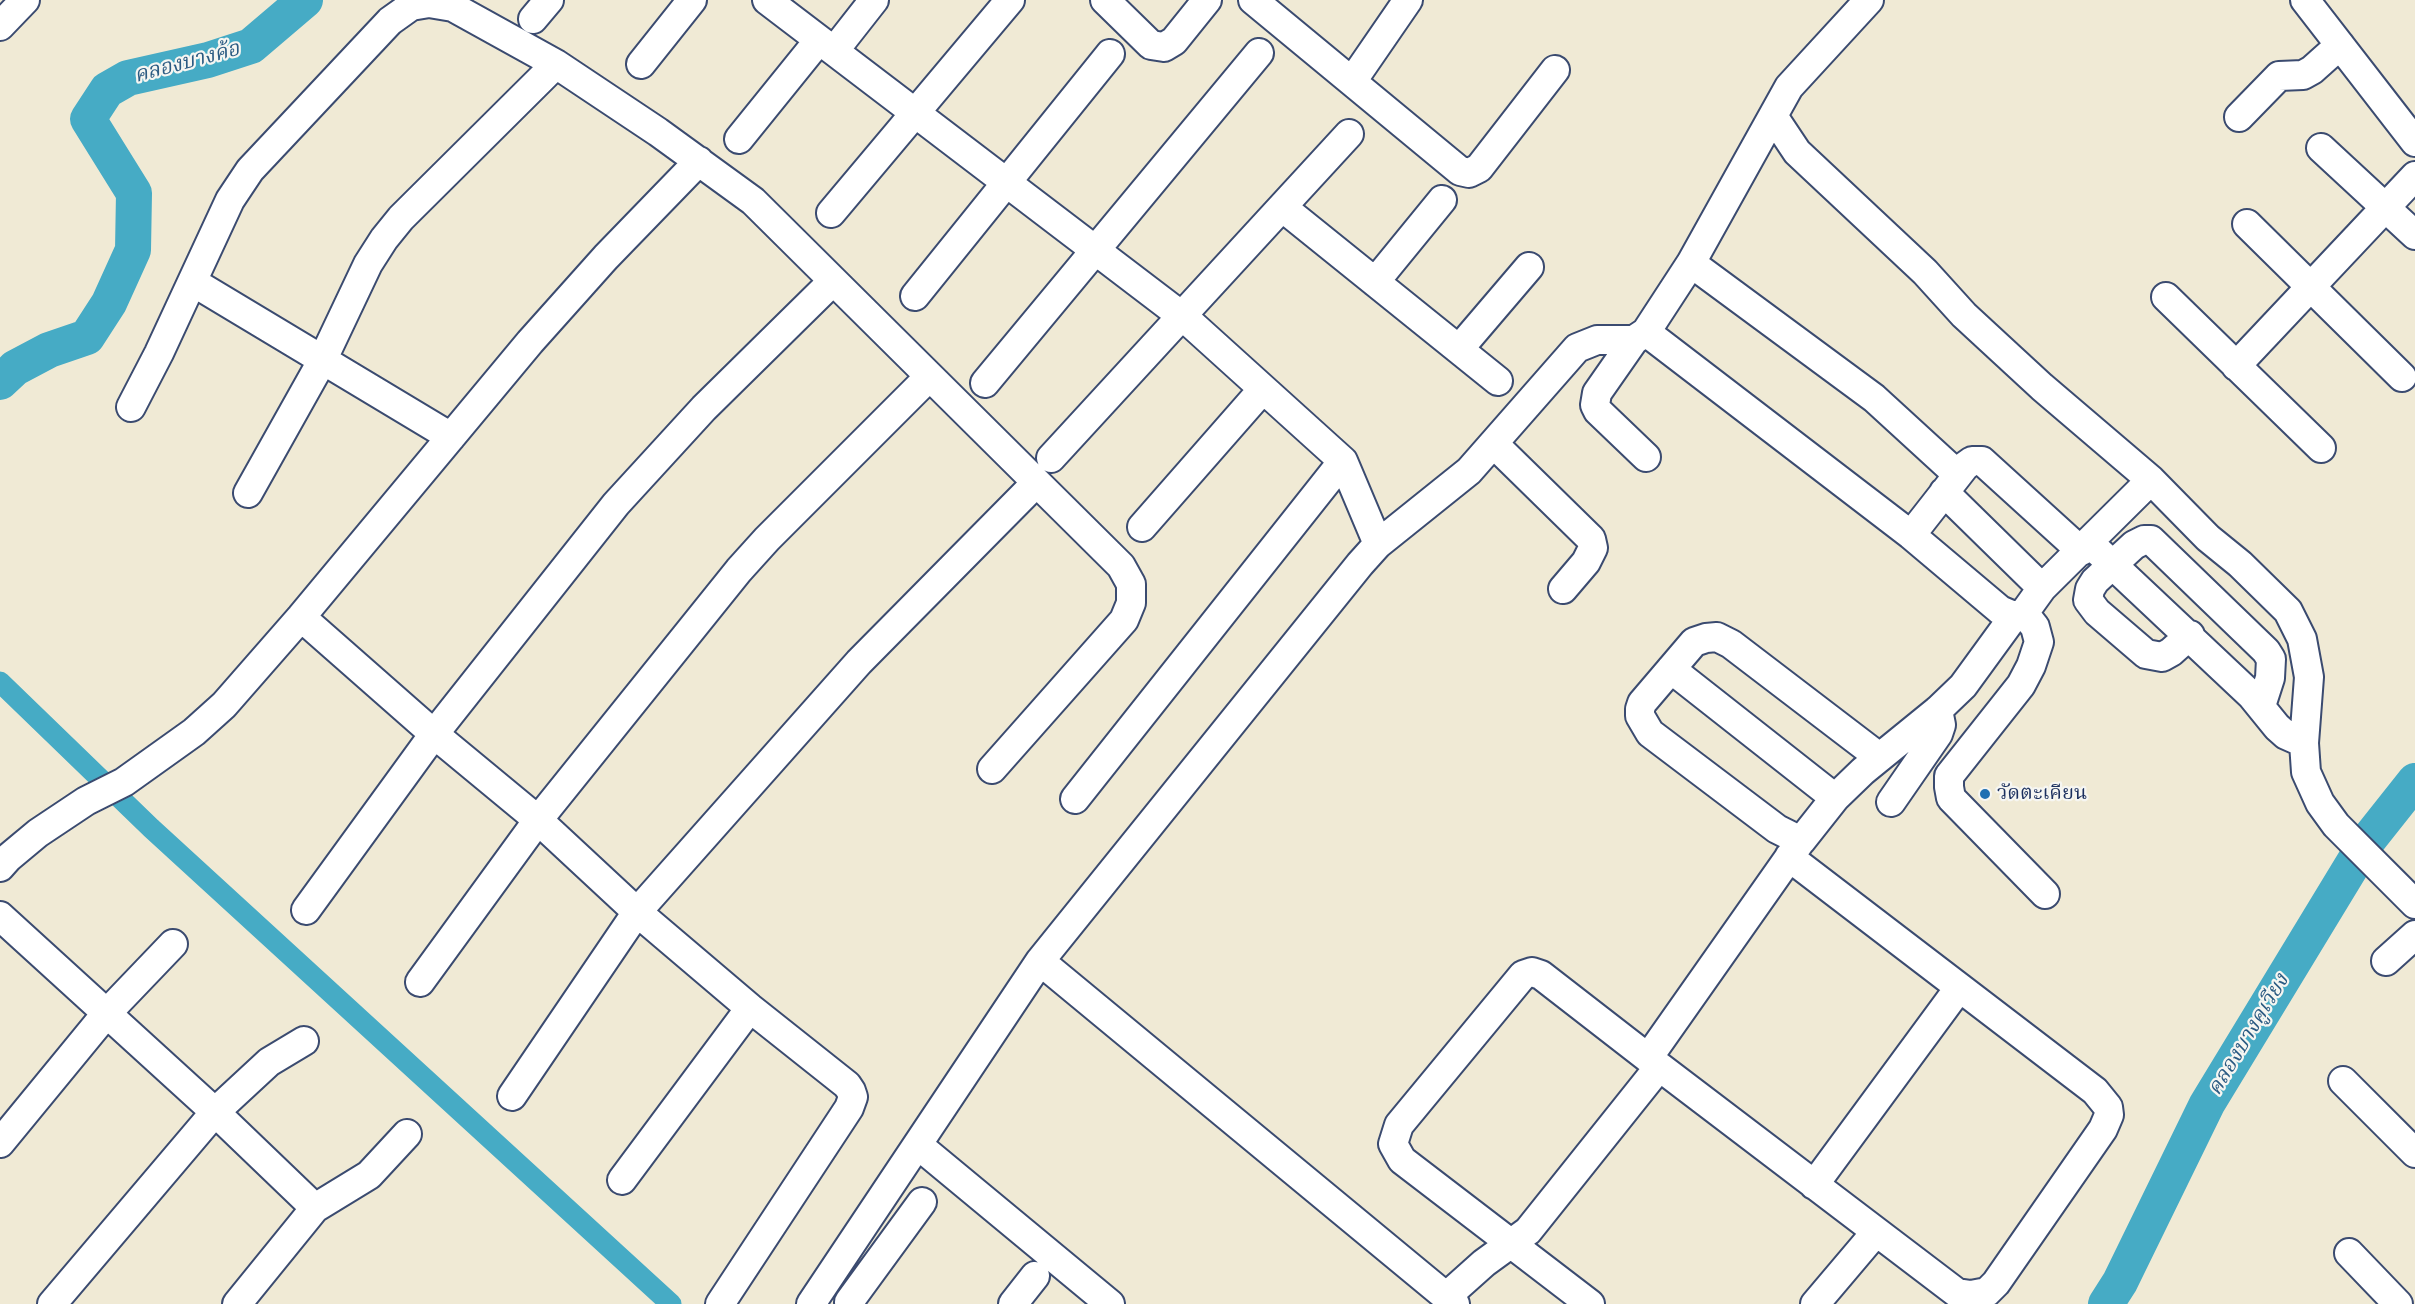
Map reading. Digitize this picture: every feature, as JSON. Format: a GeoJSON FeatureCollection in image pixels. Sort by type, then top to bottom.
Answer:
{"type":"FeatureCollection","features":[{"type":"Feature","properties":{"kind":"street"},"geometry":{"type":"LineString","coordinates":[[0,26],[25,0]]}},
{"type":"Feature","properties":{"kind":"street"},"geometry":{"type":"LineString","coordinates":[[641,64],[692,0]]}},
{"type":"Feature","properties":{"kind":"street"},"geometry":{"type":"LineString","coordinates":[[767,0],[1182,316],[1342,461],[1378,544]]}},
{"type":"Feature","properties":{"kind":"street"},"geometry":{"type":"LineString","coordinates":[[739,139],[827,45],[874,0]]}},
{"type":"Feature","properties":{"kind":"street"},"geometry":{"type":"LineString","coordinates":[[831,213],[1010,0]]}},
{"type":"Feature","properties":{"kind":"street"},"geometry":{"type":"LineString","coordinates":[[1105,0],[1151,45],[1164,47],[1174,41],[1206,0]]}},
{"type":"Feature","properties":{"kind":"street"},"geometry":{"type":"LineString","coordinates":[[1253,0],[1353,80],[1460,171],[1469,173],[1479,168],[1555,70]]}},
{"type":"Feature","properties":{"kind":"street"},"geometry":{"type":"LineString","coordinates":[[1353,80],[1408,0]]}},
{"type":"Feature","properties":{"kind":"street"},"geometry":{"type":"LineString","coordinates":[[1646,456],[1598,411],[1595,405],[1597,393],[1691,263],[1789,87],[1869,0]]}},
{"type":"Feature","properties":{"kind":"street"},"geometry":{"type":"LineString","coordinates":[[2305,0],[2415,142]]}},
{"type":"Feature","properties":{"kind":"street"},"geometry":{"type":"LineString","coordinates":[[132,407],[230,200],[250,170],[390,21],[411,6],[429,3],[453,7],[556,64],[699,161],[753,201],[1121,566],[1131,584],[1131,603],[1124,620],[992,769]]}},
{"type":"Feature","properties":{"kind":"street"},"geometry":{"type":"LineString","coordinates":[[2239,117],[2279,76],[2303,75],[2313,70],[2340,45]]}},
{"type":"Feature","properties":{"kind":"street"},"geometry":{"type":"LineString","coordinates":[[985,383],[1259,53]]}},
{"type":"Feature","properties":{"kind":"street"},"geometry":{"type":"LineString","coordinates":[[915,296],[1110,54]]}},
{"type":"Feature","properties":{"kind":"street"},"geometry":{"type":"LineString","coordinates":[[248,493],[322,361],[368,264],[384,239],[401,218],[556,64]]}},
{"type":"Feature","properties":{"kind":"street"},"geometry":{"type":"LineString","coordinates":[[1773,116],[1797,152],[1925,272],[1964,315],[2042,387],[2151,480],[2208,538],[2240,564],[2288,611],[2302,639],[2309,677],[2304,743],[2306,772],[2320,802],[2336,825],[2415,904]]}},
{"type":"Feature","properties":{"kind":"street"},"geometry":{"type":"LineString","coordinates":[[1051,458],[1349,134]]}},
{"type":"Feature","properties":{"kind":"street"},"geometry":{"type":"LineString","coordinates":[[2321,148],[2415,235]]}},
{"type":"Feature","properties":{"kind":"street"},"geometry":{"type":"LineString","coordinates":[[0,867],[38,833],[86,801],[124,782],[194,732],[224,705],[537,333],[606,257],[699,161]]}},
{"type":"Feature","properties":{"kind":"street"},"geometry":{"type":"LineString","coordinates":[[2236,366],[2415,176]]}},
{"type":"Feature","properties":{"kind":"street"},"geometry":{"type":"LineString","coordinates":[[1375,282],[1442,200]]}},
{"type":"Feature","properties":{"kind":"street"},"geometry":{"type":"LineString","coordinates":[[1282,207],[1498,381]]}},
{"type":"Feature","properties":{"kind":"street"},"geometry":{"type":"LineString","coordinates":[[2247,225],[2402,377]]}},
{"type":"Feature","properties":{"kind":"street"},"geometry":{"type":"LineString","coordinates":[[1691,263],[1874,398],[2042,588]]}},
{"type":"Feature","properties":{"kind":"street"},"geometry":{"type":"LineString","coordinates":[[1459,349],[1529,267]]}},
{"type":"Feature","properties":{"kind":"street"},"geometry":{"type":"LineString","coordinates":[[306,910],[434,734],[616,504],[704,408],[833,281]]}},
{"type":"Feature","properties":{"kind":"street"},"geometry":{"type":"LineString","coordinates":[[193,282],[451,437]]}},
{"type":"Feature","properties":{"kind":"street"},"geometry":{"type":"LineString","coordinates":[[2166,297],[2321,448]]}},
{"type":"Feature","properties":{"kind":"street"},"geometry":{"type":"LineString","coordinates":[[811,1304],[1040,961],[1378,544],[1469,471],[1577,348],[1597,340],[1640,336],[1911,535],[2000,610],[2019,614],[2035,627],[2039,642],[2031,666],[2021,685],[1949,776],[1949,787],[1951,798],[2045,894]]}},
{"type":"Feature","properties":{"kind":"street"},"geometry":{"type":"LineString","coordinates":[[420,982],[538,820],[739,570],[929,377]]}},
{"type":"Feature","properties":{"kind":"street"},"geometry":{"type":"LineString","coordinates":[[1142,527],[1263,389]]}},
{"type":"Feature","properties":{"kind":"street"},"geometry":{"type":"LineString","coordinates":[[1494,445],[1591,538],[1593,548],[1586,562],[1563,589]]}},
{"type":"Feature","properties":{"kind":"street"},"geometry":{"type":"LineString","coordinates":[[1911,535],[1972,460],[1982,461],[2085,547],[2114,566],[2190,635],[2261,706],[2286,735],[2304,743]]}},
{"type":"Feature","properties":{"kind":"street"},"geometry":{"type":"LineString","coordinates":[[1075,799],[1342,461]]}},
{"type":"Feature","properties":{"kind":"street"},"geometry":{"type":"LineString","coordinates":[[1040,961],[1450,1300],[1484,1263],[1528,1231],[1653,1063],[1795,849],[1835,798],[1879,757],[1938,710],[1963,686],[2042,588],[2151,480]]}},
{"type":"Feature","properties":{"kind":"street"},"geometry":{"type":"LineString","coordinates":[[512,1096],[637,912],[859,662],[1036,483]]}},
{"type":"Feature","properties":{"kind":"street"},"geometry":{"type":"LineString","coordinates":[[2190,635],[2171,652],[2156,658],[2146,654],[2097,612],[2088,600],[2095,581],[2114,566],[2134,545],[2144,540],[2151,540],[2162,548],[2266,651],[2271,659],[2270,678],[2261,706]]}},
{"type":"Feature","properties":{"kind":"street"},"geometry":{"type":"LineString","coordinates":[[301,616],[434,734],[538,820],[637,912],[750,1008],[847,1085],[853,1097],[849,1108],[720,1304]]}},
{"type":"Feature","properties":{"kind":"street"},"geometry":{"type":"LineString","coordinates":[[1590,1304],[1402,1160],[1392,1144],[1399,1125],[1523,975],[1532,972],[1541,975],[1653,1063],[1957,1293],[1971,1295],[1987,1292],[1996,1283],[2097,1139],[2109,1115],[2108,1107],[2096,1091],[1959,988],[1795,849],[1778,829],[1650,733],[1644,725],[1640,710],[1642,703],[1694,642],[1717,637],[1731,644],[1879,757]]}},
{"type":"Feature","properties":{"kind":"street"},"geometry":{"type":"LineString","coordinates":[[1671,669],[1835,798]]}},
{"type":"Feature","properties":{"kind":"street"},"geometry":{"type":"LineString","coordinates":[[1891,802],[1938,734],[1941,725],[1938,710]]}},
{"type":"Feature","properties":{"kind":"street"},"geometry":{"type":"LineString","coordinates":[[0,916],[315,1208]]}},
{"type":"Feature","properties":{"kind":"street"},"geometry":{"type":"LineString","coordinates":[[2386,961],[2415,935]]}},
{"type":"Feature","properties":{"kind":"street"},"geometry":{"type":"LineString","coordinates":[[0,1143],[106,1014],[173,944]]}},
{"type":"Feature","properties":{"kind":"street"},"geometry":{"type":"LineString","coordinates":[[1814,1185],[1959,988]]}},
{"type":"Feature","properties":{"kind":"street"},"geometry":{"type":"LineString","coordinates":[[622,1180],[750,1008]]}},
{"type":"Feature","properties":{"kind":"street"},"geometry":{"type":"LineString","coordinates":[[52,1304],[214,1112],[269,1062],[304,1041]]}},
{"type":"Feature","properties":{"kind":"street"},"geometry":{"type":"LineString","coordinates":[[2343,1081],[2415,1153]]}},
{"type":"Feature","properties":{"kind":"street"},"geometry":{"type":"LineString","coordinates":[[237,1304],[315,1208],[369,1175],[407,1134]]}},
{"type":"Feature","properties":{"kind":"street"},"geometry":{"type":"LineString","coordinates":[[918,1145],[1110,1304]]}},
{"type":"Feature","properties":{"kind":"street"},"geometry":{"type":"LineString","coordinates":[[850,1303],[922,1202]]}},
{"type":"Feature","properties":{"kind":"street"},"geometry":{"type":"LineString","coordinates":[[1815,1304],[1876,1232]]}},
{"type":"Feature","properties":{"kind":"street"},"geometry":{"type":"LineString","coordinates":[[2349,1253],[2398,1304]]}},
{"type":"Feature","properties":{"kind":"street"},"geometry":{"type":"LineString","coordinates":[[1012,1304],[1035,1276]]}},
{"type":"Feature","properties":{"kind":"waterway","name":"คลองบางค้อ"},"geometry":{"type":"LineString","coordinates":[[0,382],[15,368],[49,350],[87,337],[109,303],[133,250],[134,193],[88,119],[107,90],[128,78],[208,60],[251,46],[305,0]]}},
{"type":"Feature","properties":{"kind":"waterway"},"geometry":{"type":"LineString","coordinates":[[0,682],[151,828],[671,1304]]}},
{"type":"Feature","properties":{"kind":"waterway","name":"คลองบางคูเวียง"},"geometry":{"type":"LineString","coordinates":[[2106,1304],[2120,1282],[2207,1104],[2365,844],[2415,781]]}},
{"type":"Feature","properties":{"kind":"place","name":"วัดตะเคียน"},"geometry":{"type":"Point","coordinates":[1985,794]}}]}
